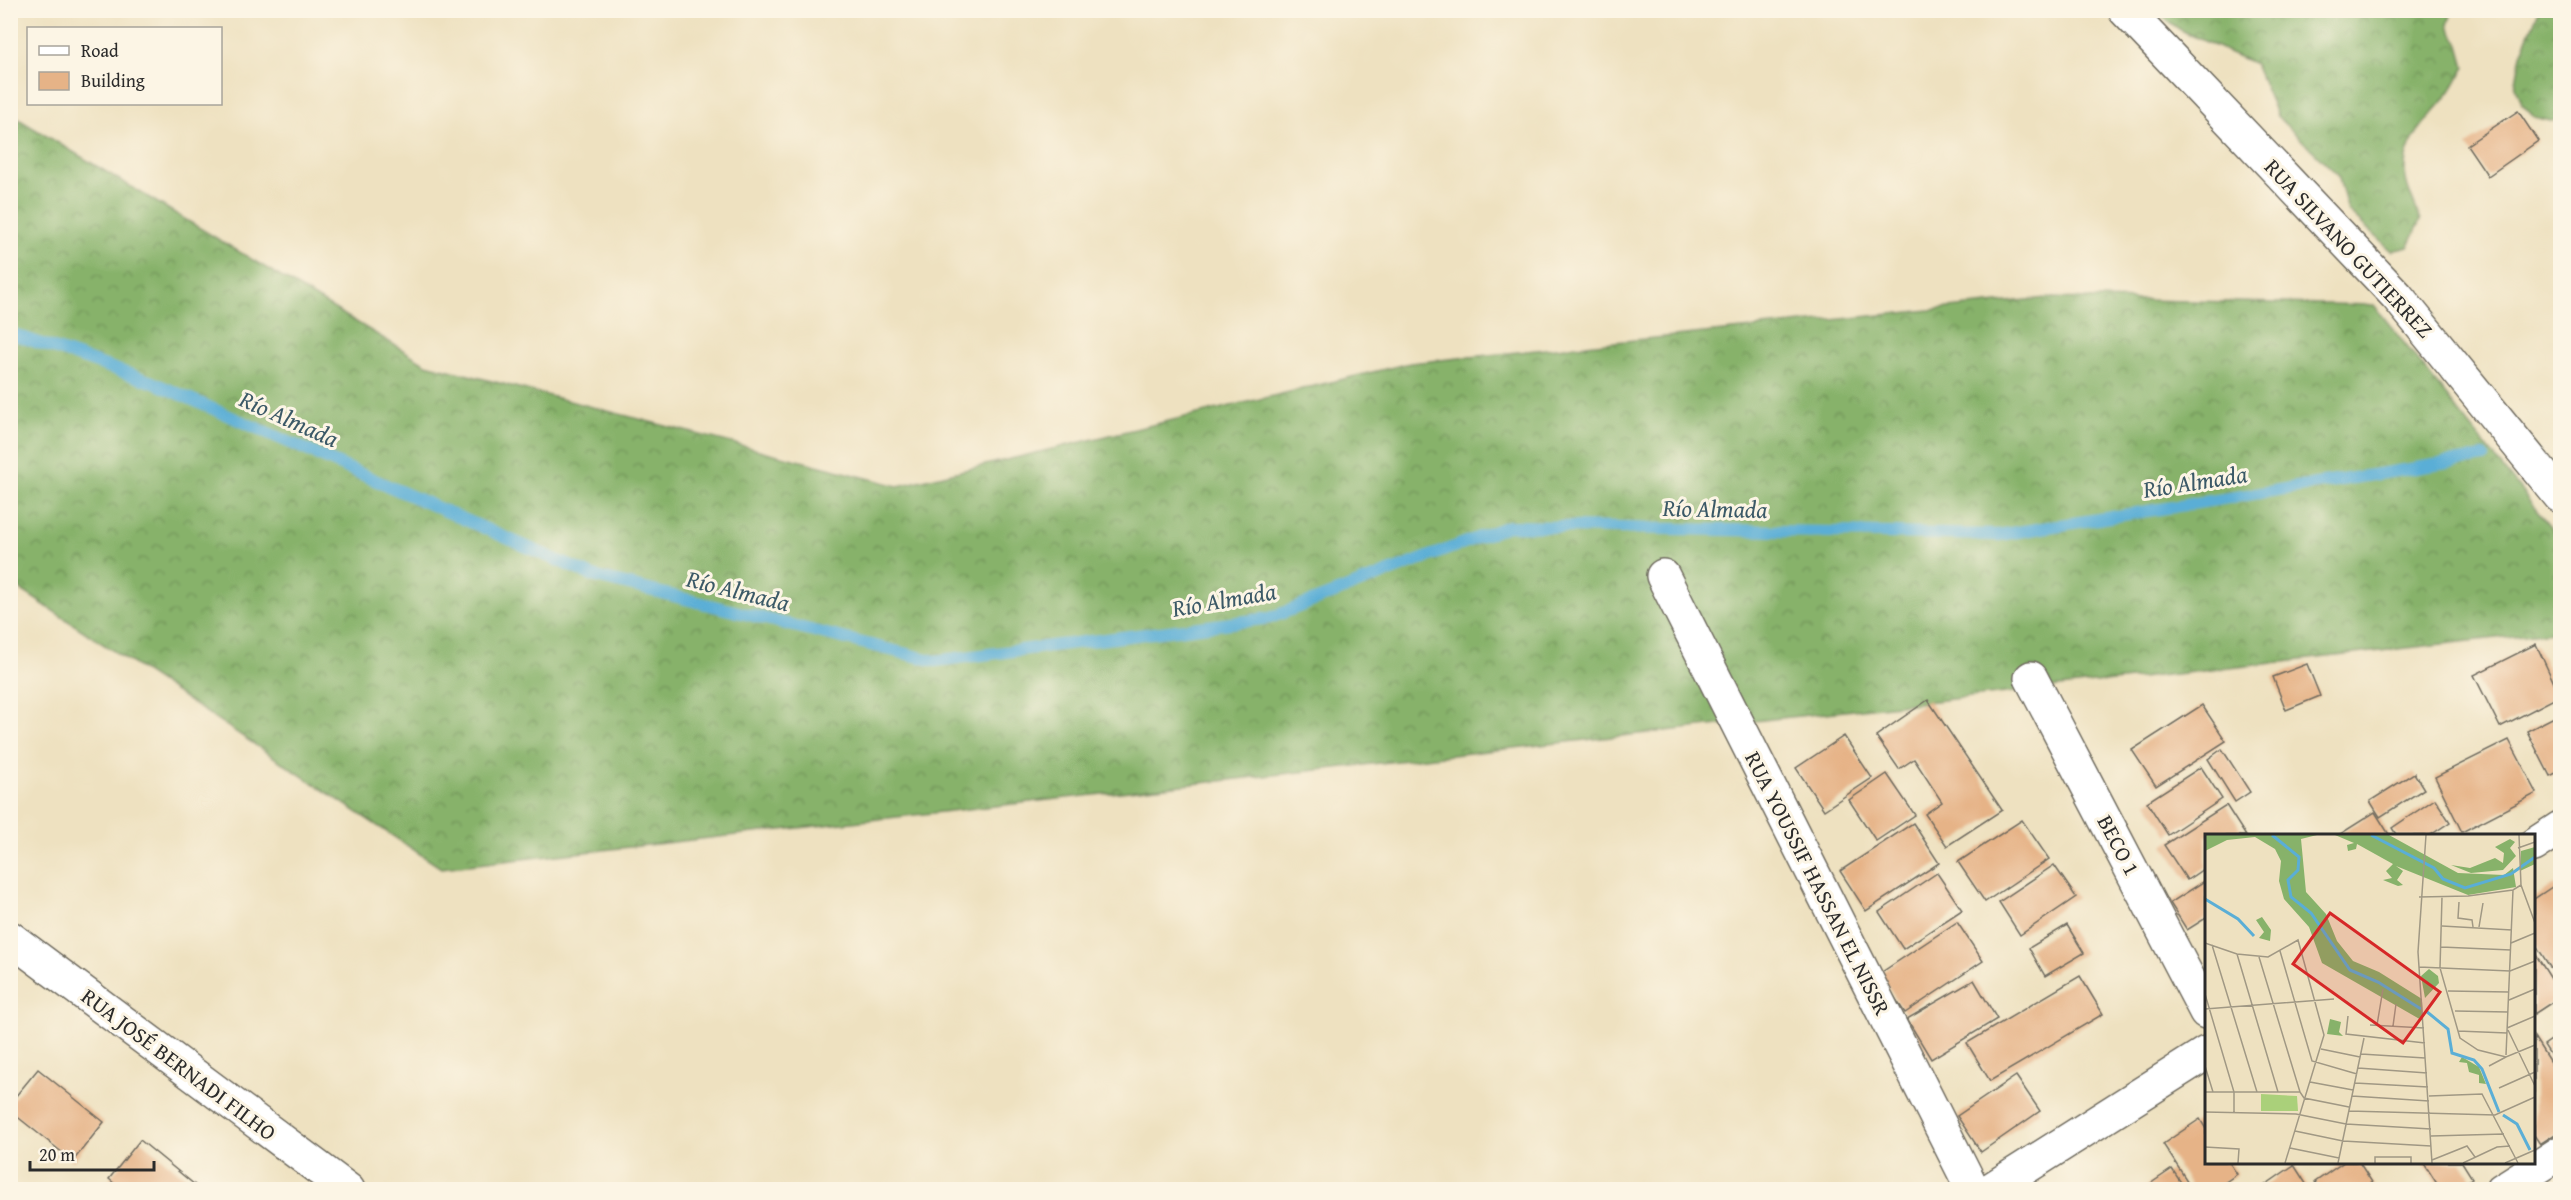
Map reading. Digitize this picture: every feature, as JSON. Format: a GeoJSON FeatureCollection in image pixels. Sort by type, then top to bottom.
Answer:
{"type":"FeatureCollection","features":[{"type":"Feature","properties":{"kind":"street","name":"RUA SILVANO GUTIERREZ"},"geometry":{"type":"LineString","coordinates":[[2125,10],[2397,297],[2560,495]]}},
{"type":"Feature","properties":{"kind":"street","name":"RUA YOUSSIF HASSAN EL NISSR"},"geometry":{"type":"LineString","coordinates":[[1663,576],[1973,1190]]}},
{"type":"Feature","properties":{"kind":"street","name":"BECO 1"},"geometry":{"type":"LineString","coordinates":[[2031,678],[2205,1010]]}},
{"type":"Feature","properties":{"kind":"street"},"geometry":{"type":"LineString","coordinates":[[2535,844],[2560,828]]}},
{"type":"Feature","properties":{"kind":"street","name":"RUA JOSÉ BERNADI FILHO"},"geometry":{"type":"LineString","coordinates":[[10,938],[348,1190]]}},
{"type":"Feature","properties":{"kind":"street"},"geometry":{"type":"LineString","coordinates":[[1990,1190],[2205,1054]]}},
{"type":"Feature","properties":{"kind":"street"},"geometry":{"type":"LineString","coordinates":[[2502,1190],[2560,1153]]}},
{"type":"Feature","properties":{"kind":"green space"},"geometry":{"type":"Polygon","coordinates":[[[2539,10],[2560,11],[2560,117],[2555,122],[2534,117],[2521,103],[2515,87],[2521,54],[2539,10]]]}},
{"type":"Feature","properties":{"kind":"green space"},"geometry":{"type":"Polygon","coordinates":[[[2154,11],[2452,11],[2448,25],[2459,45],[2465,67],[2451,91],[2416,135],[2407,155],[2406,180],[2421,220],[2408,247],[2392,251],[2348,211],[2338,175],[2277,116],[2255,64],[2182,31],[2154,11]]]}},
{"type":"Feature","properties":{"kind":"green space"},"geometry":{"type":"Polygon","coordinates":[[[10,114],[426,364],[898,486],[1410,363],[2047,298],[2374,305],[2560,540],[2560,631],[441,868],[11,583],[10,114]]]}},
{"type":"Feature","properties":{"kind":"building"},"geometry":{"type":"Polygon","coordinates":[[[2518,111],[2538,141],[2488,176],[2467,145],[2518,111]]]}},
{"type":"Feature","properties":{"kind":"building"},"geometry":{"type":"Polygon","coordinates":[[[2536,644],[2560,696],[2500,727],[2474,675],[2536,644]]]}},
{"type":"Feature","properties":{"kind":"building"},"geometry":{"type":"Polygon","coordinates":[[[2307,664],[2320,696],[2286,710],[2273,677],[2307,664]]]}},
{"type":"Feature","properties":{"kind":"building"},"geometry":{"type":"Polygon","coordinates":[[[1928,700],[2002,810],[1947,846],[1925,814],[1942,802],[1914,759],[1899,769],[1876,736],[1928,700]]]}},
{"type":"Feature","properties":{"kind":"building"},"geometry":{"type":"Polygon","coordinates":[[[2202,705],[2226,741],[2156,786],[2132,750],[2202,705]]]}},
{"type":"Feature","properties":{"kind":"building"},"geometry":{"type":"Polygon","coordinates":[[[2560,714],[2560,771],[2550,776],[2527,731],[2560,714]]]}},
{"type":"Feature","properties":{"kind":"building"},"geometry":{"type":"Polygon","coordinates":[[[1844,736],[1872,778],[1824,810],[1796,768],[1844,736]]]}},
{"type":"Feature","properties":{"kind":"building"},"geometry":{"type":"Polygon","coordinates":[[[2509,740],[2537,793],[2462,832],[2435,777],[2509,740]]]}},
{"type":"Feature","properties":{"kind":"building"},"geometry":{"type":"Polygon","coordinates":[[[2222,749],[2250,792],[2235,802],[2208,759],[2222,749]]]}},
{"type":"Feature","properties":{"kind":"building"},"geometry":{"type":"Polygon","coordinates":[[[2201,767],[2222,799],[2168,835],[2147,802],[2201,767]]]}},
{"type":"Feature","properties":{"kind":"building"},"geometry":{"type":"Polygon","coordinates":[[[2414,773],[2424,789],[2380,817],[2370,801],[2414,773]]]}},
{"type":"Feature","properties":{"kind":"building"},"geometry":{"type":"Polygon","coordinates":[[[1887,774],[1915,815],[1876,841],[1849,800],[1887,774]]]}},
{"type":"Feature","properties":{"kind":"building"},"geometry":{"type":"Polygon","coordinates":[[[2435,799],[2450,822],[2432,834],[2396,834],[2392,828],[2435,799]]]}},
{"type":"Feature","properties":{"kind":"building"},"geometry":{"type":"Polygon","coordinates":[[[2226,805],[2245,834],[2205,834],[2205,868],[2187,880],[2164,845],[2226,805]]]}},
{"type":"Feature","properties":{"kind":"building"},"geometry":{"type":"Polygon","coordinates":[[[2375,812],[2389,834],[2340,834],[2375,812]]]}},
{"type":"Feature","properties":{"kind":"building"},"geometry":{"type":"Polygon","coordinates":[[[2022,820],[2049,859],[1985,902],[1958,862],[2022,820]]]}},
{"type":"Feature","properties":{"kind":"building"},"geometry":{"type":"Polygon","coordinates":[[[1913,823],[1939,863],[1866,911],[1840,871],[1913,823]]]}},
{"type":"Feature","properties":{"kind":"building"},"geometry":{"type":"Polygon","coordinates":[[[2054,865],[2076,897],[2020,935],[1999,902],[2054,865]]]}},
{"type":"Feature","properties":{"kind":"building"},"geometry":{"type":"Polygon","coordinates":[[[1937,873],[1962,910],[1903,949],[1879,912],[1937,873]]]}},
{"type":"Feature","properties":{"kind":"building"},"geometry":{"type":"Polygon","coordinates":[[[2205,881],[2205,919],[2187,930],[2170,903],[2205,881]]]}},
{"type":"Feature","properties":{"kind":"building"},"geometry":{"type":"Polygon","coordinates":[[[2555,885],[2560,893],[2560,972],[2555,975],[2535,944],[2535,898],[2555,885]]]}},
{"type":"Feature","properties":{"kind":"building"},"geometry":{"type":"Polygon","coordinates":[[[1957,922],[1983,961],[1905,1013],[1879,974],[1957,922]]]}},
{"type":"Feature","properties":{"kind":"building"},"geometry":{"type":"Polygon","coordinates":[[[2067,925],[2084,953],[2045,976],[2029,948],[2067,925]]]}},
{"type":"Feature","properties":{"kind":"building"},"geometry":{"type":"Polygon","coordinates":[[[2535,954],[2560,993],[2560,997],[2535,1013],[2535,954]]]}},
{"type":"Feature","properties":{"kind":"building"},"geometry":{"type":"Polygon","coordinates":[[[2080,976],[2103,1014],[1990,1081],[1967,1043],[2080,976]]]}},
{"type":"Feature","properties":{"kind":"building"},"geometry":{"type":"Polygon","coordinates":[[[1974,980],[1997,1019],[1931,1059],[1907,1019],[1974,980]]]}},
{"type":"Feature","properties":{"kind":"building"},"geometry":{"type":"Polygon","coordinates":[[[2560,1034],[2560,1070],[2544,1045],[2560,1034]]]}},
{"type":"Feature","properties":{"kind":"building"},"geometry":{"type":"Polygon","coordinates":[[[2535,1039],[2560,1078],[2560,1131],[2540,1144],[2535,1136],[2535,1039]]]}},
{"type":"Feature","properties":{"kind":"building"},"geometry":{"type":"Polygon","coordinates":[[[38,1069],[104,1122],[73,1161],[10,1111],[10,1103],[38,1069]]]}},
{"type":"Feature","properties":{"kind":"building"},"geometry":{"type":"Polygon","coordinates":[[[2016,1076],[2040,1111],[1981,1152],[1957,1116],[2016,1076]]]}},
{"type":"Feature","properties":{"kind":"building"},"geometry":{"type":"Polygon","coordinates":[[[2200,1119],[2205,1127],[2205,1164],[2230,1164],[2237,1174],[2214,1190],[2193,1190],[2163,1144],[2200,1119]]]}},
{"type":"Feature","properties":{"kind":"building"},"geometry":{"type":"Polygon","coordinates":[[[140,1140],[201,1190],[122,1190],[109,1179],[140,1140]]]}},
{"type":"Feature","properties":{"kind":"building"},"geometry":{"type":"Polygon","coordinates":[[[2341,1164],[2360,1164],[2377,1190],[2320,1190],[2315,1182],[2341,1164]]]}},
{"type":"Feature","properties":{"kind":"building"},"geometry":{"type":"Polygon","coordinates":[[[2424,1164],[2463,1164],[2472,1178],[2455,1190],[2441,1190],[2424,1164]]]}},
{"type":"Feature","properties":{"kind":"building"},"geometry":{"type":"Polygon","coordinates":[[[2294,1165],[2310,1190],[2258,1190],[2294,1165]]]}},
{"type":"Feature","properties":{"kind":"building"},"geometry":{"type":"Polygon","coordinates":[[[2172,1169],[2186,1190],[2141,1190],[2172,1169]]]}},
{"type":"Feature","properties":{"kind":"waterway","name":"Río Almada"},"geometry":{"type":"LineString","coordinates":[[10,333],[152,382],[593,576],[935,661],[1270,618],[1508,526],[1999,535],[2484,457]]}}]}
